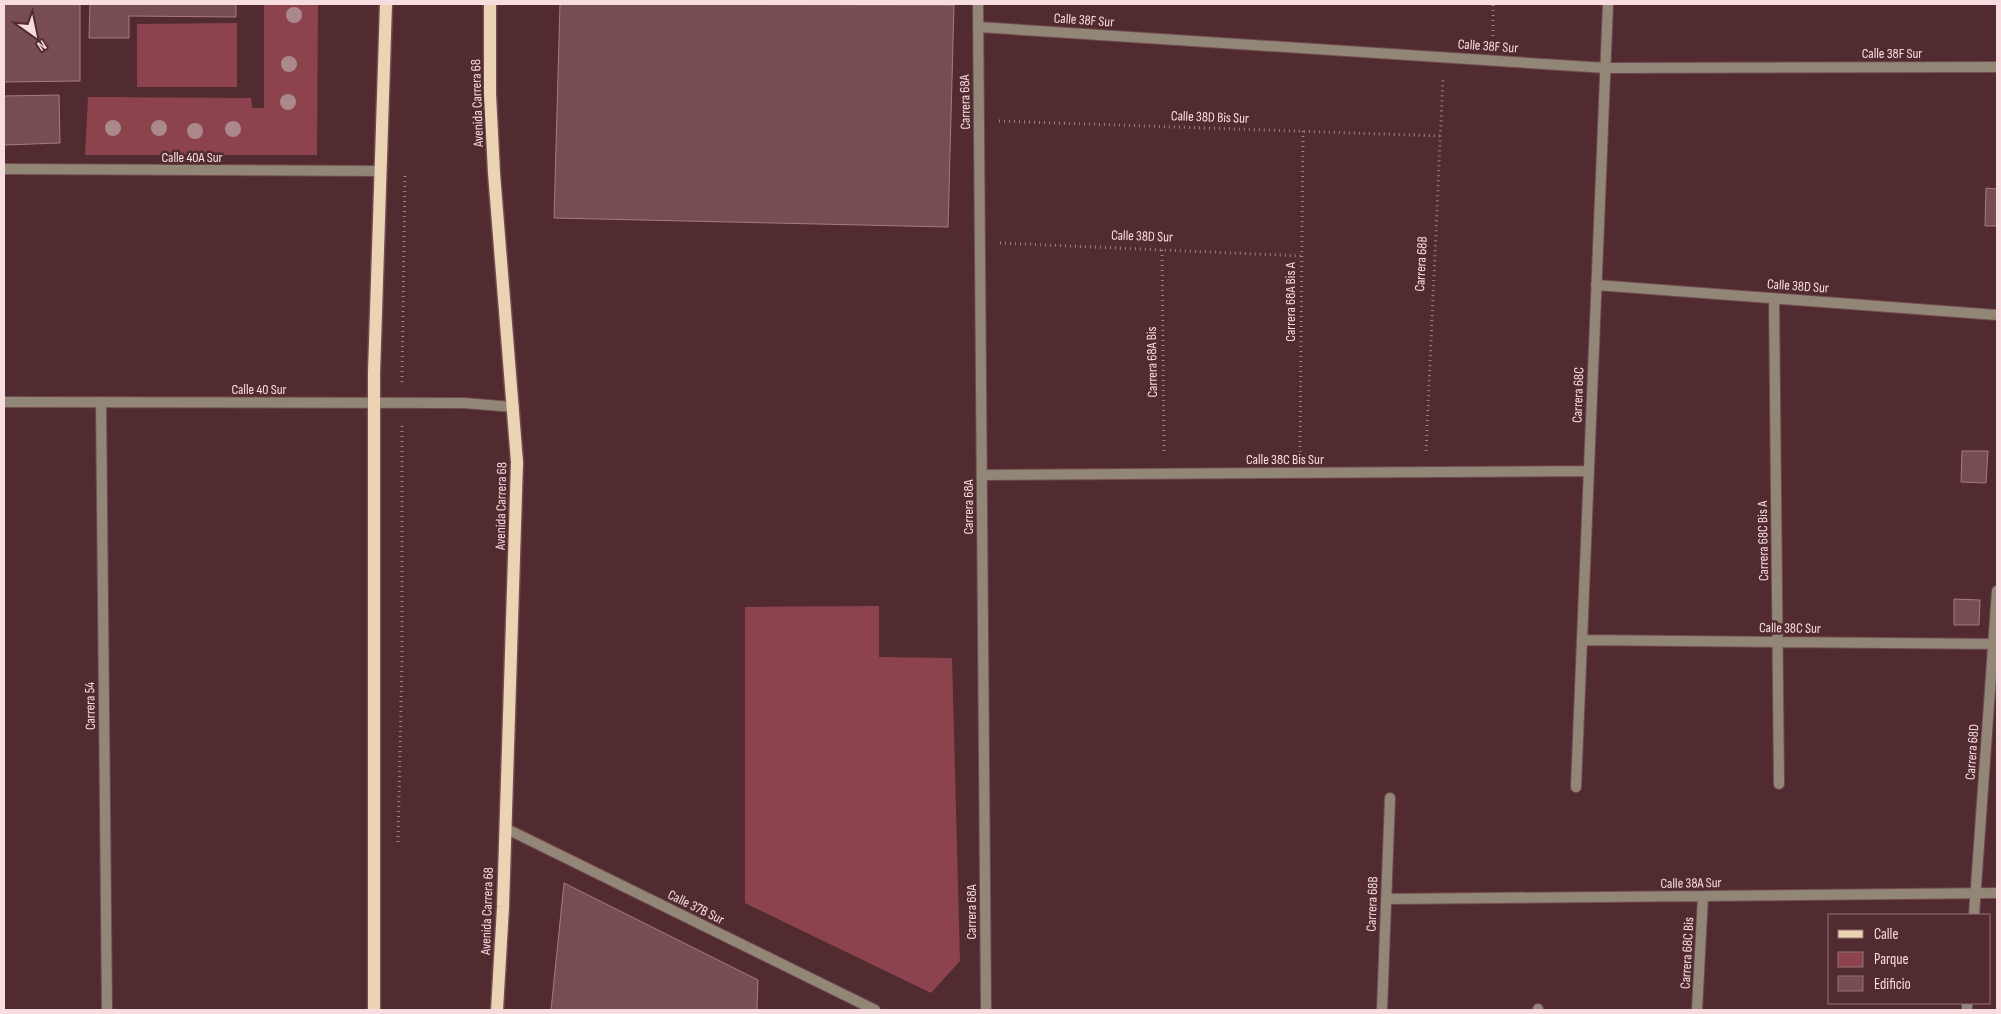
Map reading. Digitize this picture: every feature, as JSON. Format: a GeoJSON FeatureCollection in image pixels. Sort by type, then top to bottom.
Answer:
{"type":"FeatureCollection","features":[{"type":"Feature","properties":{"kind":"main road"},"geometry":{"type":"LineString","coordinates":[[374,1010],[374,402],[386,4]]}},
{"type":"Feature","properties":{"kind":"main road","name":"Avenida Carrera 68"},"geometry":{"type":"LineString","coordinates":[[490,4],[490,94],[494,174],[514,407],[517,490],[505,828],[496,1010]]}},
{"type":"Feature","properties":{"kind":"street","name":"Carrera 68A"},"geometry":{"type":"LineString","coordinates":[[978,4],[986,1010]]}},
{"type":"Feature","properties":{"kind":"street","name":"Carrera 68C"},"geometry":{"type":"LineString","coordinates":[[1576,787],[1608,4]]}},
{"type":"Feature","properties":{"kind":"street","name":"Calle 38F Sur"},"geometry":{"type":"LineString","coordinates":[[978,27],[1606,68],[1997,67]]}},
{"type":"Feature","properties":{"kind":"street","name":"Calle 40A Sur"},"geometry":{"type":"LineString","coordinates":[[4,170],[380,171]]}},
{"type":"Feature","properties":{"kind":"street","name":"Calle 38D Sur"},"geometry":{"type":"LineString","coordinates":[[1596,285],[1997,316]]}},
{"type":"Feature","properties":{"kind":"street","name":"Carrera 68C Bis A"},"geometry":{"type":"LineString","coordinates":[[1774,298],[1779,784]]}},
{"type":"Feature","properties":{"kind":"street","name":"Calle 40 Sur"},"geometry":{"type":"LineString","coordinates":[[4,402],[374,402],[464,403],[514,407]]}},
{"type":"Feature","properties":{"kind":"street","name":"Carrera 54"},"geometry":{"type":"LineString","coordinates":[[101,402],[107,1010]]}},
{"type":"Feature","properties":{"kind":"street","name":"Calle 38C Bis Sur"},"geometry":{"type":"LineString","coordinates":[[982,475],[1589,471]]}},
{"type":"Feature","properties":{"kind":"street","name":"Carrera 68D"},"geometry":{"type":"LineString","coordinates":[[1974,914],[1995,644],[1997,591]]}},
{"type":"Feature","properties":{"kind":"street","name":"Calle 38C Sur"},"geometry":{"type":"LineString","coordinates":[[1582,640],[1995,644]]}},
{"type":"Feature","properties":{"kind":"street","name":"Carrera 68B"},"geometry":{"type":"LineString","coordinates":[[1382,1010],[1390,798]]}},
{"type":"Feature","properties":{"kind":"street","name":"Calle 37B Sur"},"geometry":{"type":"LineString","coordinates":[[505,828],[875,1010]]}},
{"type":"Feature","properties":{"kind":"street","name":"Calle 38A Sur"},"geometry":{"type":"LineString","coordinates":[[1386,899],[1997,893]]}},
{"type":"Feature","properties":{"kind":"street","name":"Carrera 68C Bis"},"geometry":{"type":"LineString","coordinates":[[1698,1010],[1703,896]]}},
{"type":"Feature","properties":{"kind":"path"},"geometry":{"type":"LineString","coordinates":[[1492,60],[1493,4]]}},
{"type":"Feature","properties":{"kind":"path","name":"Carrera 68B"},"geometry":{"type":"LineString","coordinates":[[1425,472],[1444,57]]}},
{"type":"Feature","properties":{"kind":"path","name":"Calle 38D Bis Sur"},"geometry":{"type":"LineString","coordinates":[[979,120],[1440,136]]}},
{"type":"Feature","properties":{"kind":"path","name":"Carrera 68A Bis A"},"geometry":{"type":"LineString","coordinates":[[1300,473],[1303,131]]}},
{"type":"Feature","properties":{"kind":"path"},"geometry":{"type":"LineString","coordinates":[[398,847],[402,660],[402,403],[405,166]]}},
{"type":"Feature","properties":{"kind":"path","name":"Calle 38D Sur"},"geometry":{"type":"LineString","coordinates":[[980,242],[1302,256]]}},
{"type":"Feature","properties":{"kind":"path","name":"Carrera 68A Bis"},"geometry":{"type":"LineString","coordinates":[[1162,250],[1164,474]]}},
{"type":"Feature","properties":{"kind":"green space"},"geometry":{"type":"Polygon","coordinates":[[[264,4],[318,4],[317,155],[85,155],[88,97],[251,98],[252,108],[264,108],[264,4]]]}},
{"type":"Feature","properties":{"kind":"green space"},"geometry":{"type":"Polygon","coordinates":[[[237,23],[237,87],[137,87],[137,24],[237,23]]]}},
{"type":"Feature","properties":{"kind":"green space"},"geometry":{"type":"Polygon","coordinates":[[[879,606],[879,657],[952,658],[960,961],[931,993],[745,903],[745,607],[879,606]]]}},
{"type":"Feature","properties":{"kind":"building"},"geometry":{"type":"Polygon","coordinates":[[[4,4],[80,4],[80,81],[4,82],[4,4]]]}},
{"type":"Feature","properties":{"kind":"building"},"geometry":{"type":"Polygon","coordinates":[[[90,4],[236,4],[236,17],[129,16],[129,38],[89,38],[90,4]]]}},
{"type":"Feature","properties":{"kind":"building"},"geometry":{"type":"Polygon","coordinates":[[[560,4],[954,5],[948,227],[554,218],[560,4]]]}},
{"type":"Feature","properties":{"kind":"building"},"geometry":{"type":"Polygon","coordinates":[[[59,95],[60,143],[4,145],[4,96],[59,95]]]}},
{"type":"Feature","properties":{"kind":"building"},"geometry":{"type":"Polygon","coordinates":[[[1986,188],[1997,189],[1997,226],[1985,226],[1986,188]]]}},
{"type":"Feature","properties":{"kind":"building"},"geometry":{"type":"Polygon","coordinates":[[[1962,451],[1988,451],[1986,483],[1961,482],[1962,451]]]}},
{"type":"Feature","properties":{"kind":"building"},"geometry":{"type":"Polygon","coordinates":[[[1954,599],[1980,600],[1979,625],[1954,625],[1954,599]]]}},
{"type":"Feature","properties":{"kind":"building"},"geometry":{"type":"Polygon","coordinates":[[[564,883],[758,980],[757,1010],[551,1010],[564,883]]]}}]}
